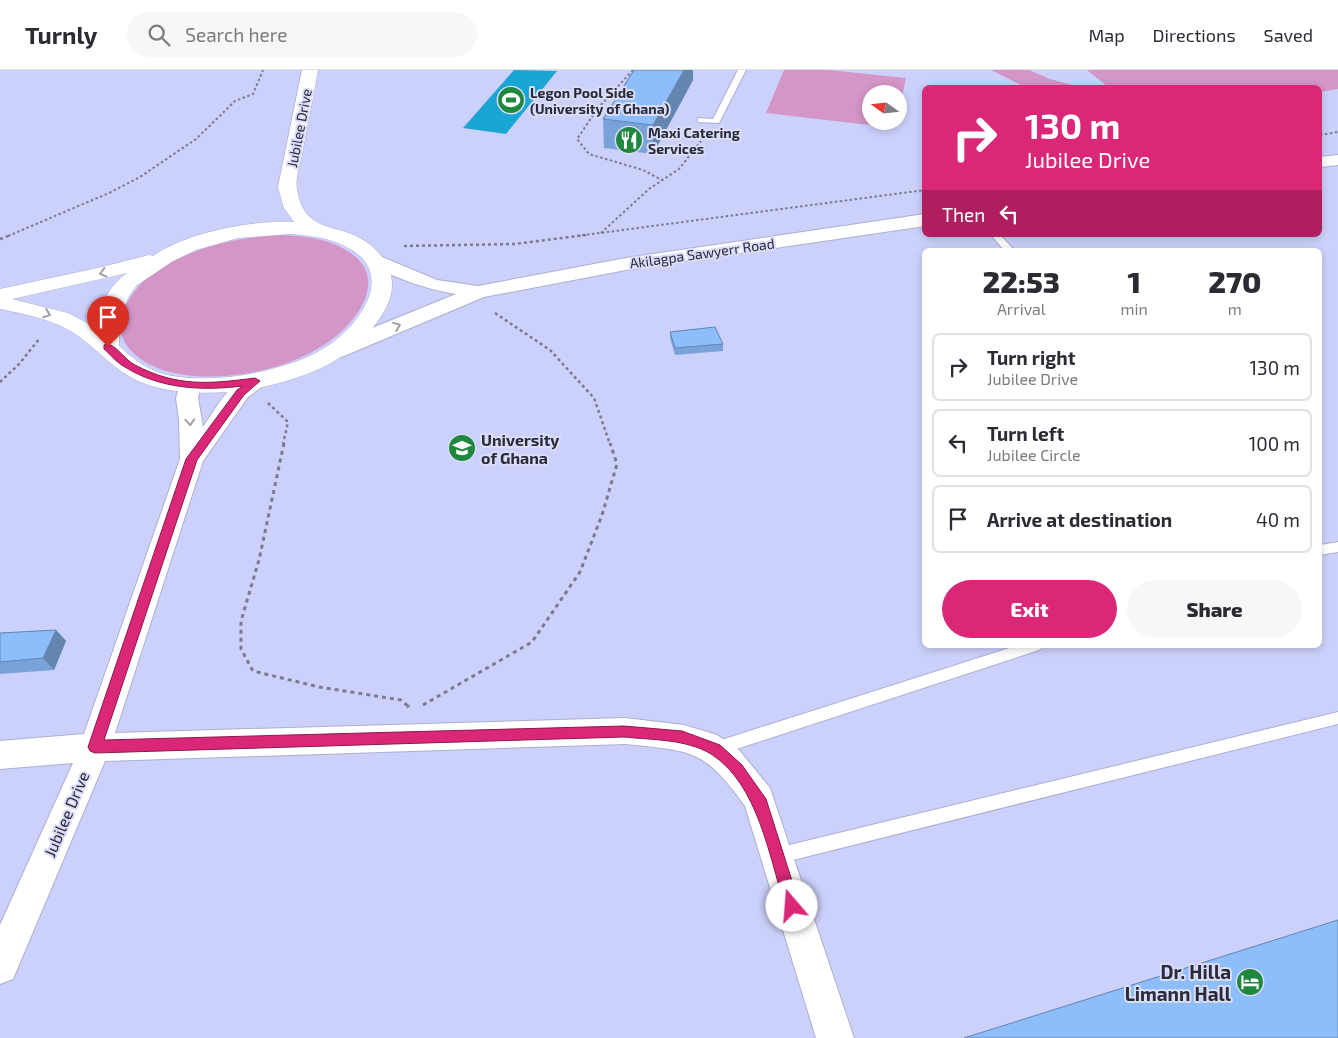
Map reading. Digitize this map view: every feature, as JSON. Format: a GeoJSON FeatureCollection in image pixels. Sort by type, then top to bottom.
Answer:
{"type":"FeatureCollection","features":[{"type":"Feature","properties":{"kind":"street","name":"Jubilee Drive"},"geometry":{"type":"LineString","coordinates":[[310,70],[288,187],[291,203],[298,217],[317,230]]}},
{"type":"Feature","properties":{"kind":"street"},"geometry":{"type":"LineString","coordinates":[[1322,162],[1338,160]]}},
{"type":"Feature","properties":{"kind":"street","name":"Jubilee Drive"},"geometry":{"type":"LineString","coordinates":[[240,232],[271,208],[288,187]]}},
{"type":"Feature","properties":{"kind":"street","name":"Akilagpa Sawyerr Road"},"geometry":{"type":"LineString","coordinates":[[336,352],[479,292],[626,264],[922,220]]}},
{"type":"Feature","properties":{"kind":"street"},"geometry":{"type":"LineString","coordinates":[[0,295],[104,273],[167,256],[200,242],[240,232],[293,228],[317,230],[341,237],[368,253],[383,279],[380,300],[366,324],[336,352],[302,367],[255,381],[222,385],[190,385],[153,378],[126,364],[108,347],[77,325],[37,310],[0,303]]}},
{"type":"Feature","properties":{"kind":"street","name":"Akilagpa Sawyerr Road"},"geometry":{"type":"LineString","coordinates":[[368,253],[410,277],[434,285],[479,292]]}},
{"type":"Feature","properties":{"kind":"street"},"geometry":{"type":"LineString","coordinates":[[108,347],[108,315],[126,284],[167,256]]}},
{"type":"Feature","properties":{"kind":"street","name":"Jubilee Drive"},"geometry":{"type":"LineString","coordinates":[[0,966],[95,747],[192,459],[240,392],[255,381]]}},
{"type":"Feature","properties":{"kind":"street","name":"Jubilee Drive"},"geometry":{"type":"LineString","coordinates":[[190,385],[187,398],[191,420],[192,459]]}},
{"type":"Feature","properties":{"kind":"street"},"geometry":{"type":"LineString","coordinates":[[0,755],[95,747],[432,737],[624,732],[682,737],[715,750],[738,770],[759,799],[835,1038]]}},
{"type":"Feature","properties":{"kind":"lane"},"geometry":{"type":"LineString","coordinates":[[701,120],[716,121],[742,70]]}},
{"type":"Feature","properties":{"kind":"lane"},"geometry":{"type":"LineString","coordinates":[[997,237],[1006,248]]}},
{"type":"Feature","properties":{"kind":"lane"},"geometry":{"type":"LineString","coordinates":[[1322,550],[1338,547]]}},
{"type":"Feature","properties":{"kind":"lane"},"geometry":{"type":"LineString","coordinates":[[715,750],[1027,648]]}},
{"type":"Feature","properties":{"kind":"lane"},"geometry":{"type":"LineString","coordinates":[[777,856],[1338,718]]}},
{"type":"Feature","properties":{"kind":"path"},"geometry":{"type":"LineString","coordinates":[[0,239],[109,193],[140,177],[196,139],[235,101],[253,94],[263,70]]}},
{"type":"Feature","properties":{"kind":"path"},"geometry":{"type":"LineString","coordinates":[[634,70],[598,108],[577,139],[589,154],[643,170],[662,180]]}},
{"type":"Feature","properties":{"kind":"path"},"geometry":{"type":"LineString","coordinates":[[600,233],[649,189],[678,169],[716,121]]}},
{"type":"Feature","properties":{"kind":"path"},"geometry":{"type":"LineString","coordinates":[[1322,135],[1338,132]]}},
{"type":"Feature","properties":{"kind":"path"},"geometry":{"type":"LineString","coordinates":[[368,253],[514,244],[922,190]]}},
{"type":"Feature","properties":{"kind":"path"},"geometry":{"type":"LineString","coordinates":[[414,710],[532,642],[580,572],[602,516],[617,464],[594,398],[550,350],[492,311],[479,292]]}},
{"type":"Feature","properties":{"kind":"path"},"geometry":{"type":"LineString","coordinates":[[0,382],[19,364],[55,317]]}},
{"type":"Feature","properties":{"kind":"path"},"geometry":{"type":"LineString","coordinates":[[255,381],[261,396],[288,422],[259,560],[241,621],[241,649],[253,671],[319,687],[402,700],[414,710],[432,737]]}},
{"type":"Feature","properties":{"kind":"shaded area","name":"University of Ghana"},"geometry":{"type":"Polygon","coordinates":[[[0,70],[1338,70],[1338,1038],[0,1038],[0,70]]]}},
{"type":"Feature","properties":{"kind":"shaded area"},"geometry":{"type":"Polygon","coordinates":[[[784,70],[829,70],[906,78],[905,85],[862,85],[862,124],[766,113],[784,70]]]}},
{"type":"Feature","properties":{"kind":"shaded area"},"geometry":{"type":"Polygon","coordinates":[[[991,70],[1029,70],[1050,79],[1072,85],[1021,85],[991,70]]]}},
{"type":"Feature","properties":{"kind":"shaded area"},"geometry":{"type":"Polygon","coordinates":[[[1087,70],[1338,70],[1338,89],[1322,92],[1322,85],[1106,85],[1087,70]]]}},
{"type":"Feature","properties":{"kind":"shaded area"},"geometry":{"type":"Polygon","coordinates":[[[280,235],[314,238],[338,246],[360,261],[367,273],[368,287],[365,300],[348,326],[324,345],[294,360],[261,371],[211,377],[176,373],[157,368],[140,359],[127,346],[121,330],[123,313],[133,294],[148,277],[167,264],[213,246],[236,240],[280,235]]]}},
{"type":"Feature","properties":{"kind":"water","name":"Legon Pool Side (University of Ghana)"},"geometry":{"type":"Polygon","coordinates":[[[514,70],[557,71],[506,134],[463,128],[514,70]]]}},
{"type":"Feature","properties":{"kind":"building"},"geometry":{"type":"Polygon","coordinates":[[[634,70],[684,70],[653,125],[603,119],[634,70]]]}},
{"type":"Feature","properties":{"kind":"building"},"geometry":{"type":"Polygon","coordinates":[[[715,327],[723,344],[675,348],[670,332],[715,327]]]}},
{"type":"Feature","properties":{"kind":"building"},"geometry":{"type":"Polygon","coordinates":[[[56,630],[43,658],[0,662],[0,633],[56,630]]]}},
{"type":"Feature","properties":{"kind":"building","name":"Dr. Hilla Limann Hall"},"geometry":{"type":"Polygon","coordinates":[[[1338,920],[1338,1038],[964,1038],[1338,920]]]}},
{"type":"Feature","properties":{"kind":"place","name":"Legon Pool Side (University of Ghana)"},"geometry":{"type":"Point","coordinates":[511,100]}},
{"type":"Feature","properties":{"kind":"place","name":"Maxi Catering Services"},"geometry":{"type":"Point","coordinates":[629,140]}},
{"type":"Feature","properties":{"kind":"place","name":"University of Ghana"},"geometry":{"type":"Point","coordinates":[462,448]}},
{"type":"Feature","properties":{"kind":"place","name":"Dr. Hilla Limann Hall"},"geometry":{"type":"Point","coordinates":[1250,982]}},
{"type":"Feature","properties":{"kind":"route"},"geometry":{"type":"LineString","coordinates":[[108,347],[126,364],[153,378],[190,385],[222,385],[255,381],[240,392],[192,459],[95,747],[624,732],[682,737],[715,750],[738,770],[759,799],[792,906]]}}]}
